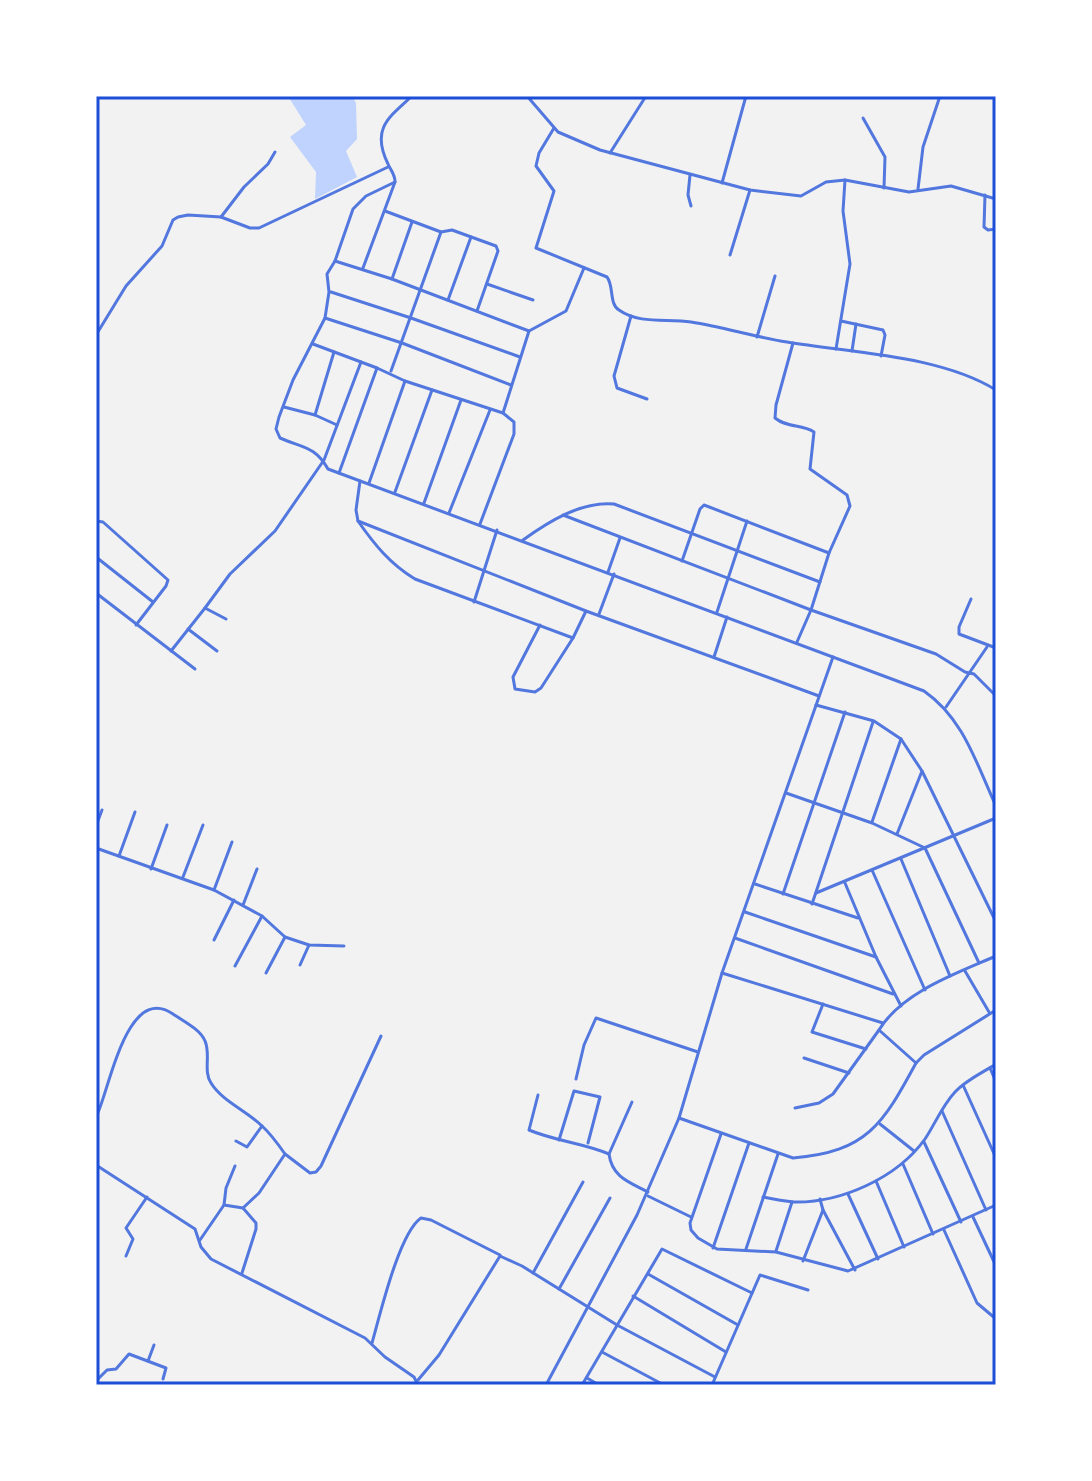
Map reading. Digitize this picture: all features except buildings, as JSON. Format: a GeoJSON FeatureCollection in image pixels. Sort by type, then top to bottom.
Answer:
{"type":"FeatureCollection","features":[{"type":"Feature","properties":{"kind":"street"},"geometry":{"type":"LineString","coordinates":[[362,269],[395,182],[380,139],[383,126],[412,96]]}},
{"type":"Feature","properties":{"kind":"street"},"geometry":{"type":"LineString","coordinates":[[527,96],[554,128],[610,153],[750,190],[801,196],[826,182],[845,180],[909,192],[951,186],[996,199]]}},
{"type":"Feature","properties":{"kind":"street"},"geometry":{"type":"LineString","coordinates":[[610,153],[646,96]]}},
{"type":"Feature","properties":{"kind":"street"},"geometry":{"type":"LineString","coordinates":[[722,183],[746,96]]}},
{"type":"Feature","properties":{"kind":"street"},"geometry":{"type":"LineString","coordinates":[[918,190],[923,147],[940,96]]}},
{"type":"Feature","properties":{"kind":"street"},"geometry":{"type":"LineString","coordinates":[[863,118],[885,157],[884,188]]}},
{"type":"Feature","properties":{"kind":"street"},"geometry":{"type":"LineString","coordinates":[[554,128],[536,160],[537,171],[554,191],[536,248],[610,280],[615,307],[631,316],[651,320],[688,321],[757,337],[944,369],[996,390]]}},
{"type":"Feature","properties":{"kind":"street"},"geometry":{"type":"LineString","coordinates":[[221,217],[275,152]]}},
{"type":"Feature","properties":{"kind":"street"},"geometry":{"type":"LineString","coordinates":[[96,335],[126,286],[162,246],[173,220],[188,215],[221,217],[250,228],[265,227],[389,167]]}},
{"type":"Feature","properties":{"kind":"street"},"geometry":{"type":"LineString","coordinates":[[690,175],[688,195],[691,206]]}},
{"type":"Feature","properties":{"kind":"street"},"geometry":{"type":"LineString","coordinates":[[836,349],[850,264],[843,211],[845,180]]}},
{"type":"Feature","properties":{"kind":"street"},"geometry":{"type":"LineString","coordinates":[[395,182],[371,193],[355,205],[335,261],[327,274],[329,292],[325,318],[302,360],[283,406],[276,429],[280,438],[312,451],[324,460],[328,469],[924,691],[946,708],[956,721],[996,806]]}},
{"type":"Feature","properties":{"kind":"street"},"geometry":{"type":"LineString","coordinates":[[730,255],[750,190]]}},
{"type":"Feature","properties":{"kind":"street"},"geometry":{"type":"LineString","coordinates":[[985,195],[984,227],[996,229]]}},
{"type":"Feature","properties":{"kind":"street"},"geometry":{"type":"LineString","coordinates":[[385,211],[441,232],[452,230],[497,248],[477,311]]}},
{"type":"Feature","properties":{"kind":"street"},"geometry":{"type":"LineString","coordinates":[[392,279],[412,222]]}},
{"type":"Feature","properties":{"kind":"street"},"geometry":{"type":"LineString","coordinates":[[390,373],[441,232]]}},
{"type":"Feature","properties":{"kind":"street"},"geometry":{"type":"LineString","coordinates":[[448,300],[471,237]]}},
{"type":"Feature","properties":{"kind":"street"},"geometry":{"type":"LineString","coordinates":[[335,261],[392,279],[529,331]]}},
{"type":"Feature","properties":{"kind":"street"},"geometry":{"type":"LineString","coordinates":[[503,413],[529,331],[566,311],[584,268]]}},
{"type":"Feature","properties":{"kind":"street"},"geometry":{"type":"LineString","coordinates":[[757,337],[775,276]]}},
{"type":"Feature","properties":{"kind":"street"},"geometry":{"type":"LineString","coordinates":[[487,284],[533,300]]}},
{"type":"Feature","properties":{"kind":"street"},"geometry":{"type":"LineString","coordinates":[[329,292],[520,357]]}},
{"type":"Feature","properties":{"kind":"street"},"geometry":{"type":"LineString","coordinates":[[631,316],[614,383],[617,388],[647,399]]}},
{"type":"Feature","properties":{"kind":"street"},"geometry":{"type":"LineString","coordinates":[[325,318],[402,343],[511,385]]}},
{"type":"Feature","properties":{"kind":"street"},"geometry":{"type":"LineString","coordinates":[[841,321],[884,331],[881,356]]}},
{"type":"Feature","properties":{"kind":"street"},"geometry":{"type":"LineString","coordinates":[[852,351],[856,324]]}},
{"type":"Feature","properties":{"kind":"street"},"geometry":{"type":"LineString","coordinates":[[793,343],[776,420],[814,432],[810,469],[847,495],[850,506],[829,553],[797,643]]}},
{"type":"Feature","properties":{"kind":"street"},"geometry":{"type":"LineString","coordinates":[[313,344],[405,381],[503,413],[514,422],[514,434],[480,524]]}},
{"type":"Feature","properties":{"kind":"street"},"geometry":{"type":"LineString","coordinates":[[315,415],[334,352]]}},
{"type":"Feature","properties":{"kind":"street"},"geometry":{"type":"LineString","coordinates":[[171,651],[230,574],[275,531],[324,460],[361,362]]}},
{"type":"Feature","properties":{"kind":"street"},"geometry":{"type":"LineString","coordinates":[[339,473],[377,368]]}},
{"type":"Feature","properties":{"kind":"street"},"geometry":{"type":"LineString","coordinates":[[369,483],[405,381]]}},
{"type":"Feature","properties":{"kind":"street"},"geometry":{"type":"LineString","coordinates":[[395,492],[432,390]]}},
{"type":"Feature","properties":{"kind":"street"},"geometry":{"type":"LineString","coordinates":[[424,503],[461,400]]}},
{"type":"Feature","properties":{"kind":"street"},"geometry":{"type":"LineString","coordinates":[[283,406],[337,425]]}},
{"type":"Feature","properties":{"kind":"street"},"geometry":{"type":"LineString","coordinates":[[449,513],[490,410]]}},
{"type":"Feature","properties":{"kind":"street"},"geometry":{"type":"LineString","coordinates":[[360,481],[356,510],[358,521],[375,545],[402,571],[415,579],[573,638]]}},
{"type":"Feature","properties":{"kind":"street"},"geometry":{"type":"LineString","coordinates":[[523,540],[563,515],[604,503],[614,504],[820,582]]}},
{"type":"Feature","properties":{"kind":"street"},"geometry":{"type":"LineString","coordinates":[[682,561],[704,505],[829,553]]}},
{"type":"Feature","properties":{"kind":"street"},"geometry":{"type":"LineString","coordinates":[[563,515],[811,610],[936,654],[974,674],[996,696]]}},
{"type":"Feature","properties":{"kind":"street"},"geometry":{"type":"LineString","coordinates":[[96,521],[103,522],[168,580],[136,625]]}},
{"type":"Feature","properties":{"kind":"street"},"geometry":{"type":"LineString","coordinates":[[358,521],[586,611],[819,696]]}},
{"type":"Feature","properties":{"kind":"street"},"geometry":{"type":"LineString","coordinates":[[717,613],[747,521]]}},
{"type":"Feature","properties":{"kind":"street"},"geometry":{"type":"LineString","coordinates":[[474,602],[497,530]]}},
{"type":"Feature","properties":{"kind":"street"},"geometry":{"type":"LineString","coordinates":[[599,614],[620,538]]}},
{"type":"Feature","properties":{"kind":"street"},"geometry":{"type":"LineString","coordinates":[[96,557],[153,602]]}},
{"type":"Feature","properties":{"kind":"street"},"geometry":{"type":"LineString","coordinates":[[96,593],[195,669]]}},
{"type":"Feature","properties":{"kind":"street"},"geometry":{"type":"LineString","coordinates":[[971,599],[958,632],[987,647],[996,648]]}},
{"type":"Feature","properties":{"kind":"street"},"geometry":{"type":"LineString","coordinates":[[205,608],[226,619]]}},
{"type":"Feature","properties":{"kind":"street"},"geometry":{"type":"LineString","coordinates":[[540,625],[513,677],[515,689],[535,692],[541,688],[586,611]]}},
{"type":"Feature","properties":{"kind":"street"},"geometry":{"type":"LineString","coordinates":[[714,657],[727,617]]}},
{"type":"Feature","properties":{"kind":"street"},"geometry":{"type":"LineString","coordinates":[[188,629],[217,651]]}},
{"type":"Feature","properties":{"kind":"street"},"geometry":{"type":"LineString","coordinates":[[946,708],[987,647]]}},
{"type":"Feature","properties":{"kind":"street"},"geometry":{"type":"LineString","coordinates":[[546,1385],[647,1195],[679,1118],[722,973],[833,657]]}},
{"type":"Feature","properties":{"kind":"street"},"geometry":{"type":"LineString","coordinates":[[816,705],[874,721],[901,739],[957,837],[996,922]]}},
{"type":"Feature","properties":{"kind":"street"},"geometry":{"type":"LineString","coordinates":[[783,894],[845,712]]}},
{"type":"Feature","properties":{"kind":"street"},"geometry":{"type":"LineString","coordinates":[[812,904],[874,721]]}},
{"type":"Feature","properties":{"kind":"street"},"geometry":{"type":"LineString","coordinates":[[872,823],[901,739]]}},
{"type":"Feature","properties":{"kind":"street"},"geometry":{"type":"LineString","coordinates":[[897,834],[922,771]]}},
{"type":"Feature","properties":{"kind":"street"},"geometry":{"type":"LineString","coordinates":[[786,793],[872,823],[925,848],[979,963]]}},
{"type":"Feature","properties":{"kind":"street"},"geometry":{"type":"LineString","coordinates":[[96,826],[102,810]]}},
{"type":"Feature","properties":{"kind":"street"},"geometry":{"type":"LineString","coordinates":[[119,856],[135,812]]}},
{"type":"Feature","properties":{"kind":"street"},"geometry":{"type":"LineString","coordinates":[[816,893],[957,837],[996,818]]}},
{"type":"Feature","properties":{"kind":"street"},"geometry":{"type":"LineString","coordinates":[[151,869],[167,825]]}},
{"type":"Feature","properties":{"kind":"street"},"geometry":{"type":"LineString","coordinates":[[183,877],[203,825]]}},
{"type":"Feature","properties":{"kind":"street"},"geometry":{"type":"LineString","coordinates":[[214,890],[232,842]]}},
{"type":"Feature","properties":{"kind":"street"},"geometry":{"type":"LineString","coordinates":[[96,848],[214,890],[262,916],[285,937],[309,945],[344,946]]}},
{"type":"Feature","properties":{"kind":"street"},"geometry":{"type":"LineString","coordinates":[[901,859],[950,976]]}},
{"type":"Feature","properties":{"kind":"street"},"geometry":{"type":"LineString","coordinates":[[243,905],[257,869]]}},
{"type":"Feature","properties":{"kind":"street"},"geometry":{"type":"LineString","coordinates":[[872,870],[925,990]]}},
{"type":"Feature","properties":{"kind":"street"},"geometry":{"type":"LineString","coordinates":[[844,882],[901,1006]]}},
{"type":"Feature","properties":{"kind":"street"},"geometry":{"type":"LineString","coordinates":[[755,884],[858,918]]}},
{"type":"Feature","properties":{"kind":"street"},"geometry":{"type":"LineString","coordinates":[[214,940],[234,900]]}},
{"type":"Feature","properties":{"kind":"street"},"geometry":{"type":"LineString","coordinates":[[745,912],[876,957]]}},
{"type":"Feature","properties":{"kind":"street"},"geometry":{"type":"LineString","coordinates":[[235,966],[262,916]]}},
{"type":"Feature","properties":{"kind":"street"},"geometry":{"type":"LineString","coordinates":[[266,973],[285,937]]}},
{"type":"Feature","properties":{"kind":"street"},"geometry":{"type":"LineString","coordinates":[[735,938],[893,994]]}},
{"type":"Feature","properties":{"kind":"street"},"geometry":{"type":"LineString","coordinates":[[300,965],[309,945]]}},
{"type":"Feature","properties":{"kind":"street"},"geometry":{"type":"LineString","coordinates":[[795,1108],[829,1098],[883,1023],[901,1006],[950,976],[996,956]]}},
{"type":"Feature","properties":{"kind":"street"},"geometry":{"type":"LineString","coordinates":[[965,970],[989,1012]]}},
{"type":"Feature","properties":{"kind":"street"},"geometry":{"type":"LineString","coordinates":[[722,973],[883,1023]]}},
{"type":"Feature","properties":{"kind":"street"},"geometry":{"type":"LineString","coordinates":[[823,1004],[812,1032],[866,1049]]}},
{"type":"Feature","properties":{"kind":"street"},"geometry":{"type":"LineString","coordinates":[[96,1117],[127,1032],[135,1020],[156,1009],[167,1010],[198,1031],[205,1040],[209,1080],[262,1126],[303,1170],[316,1172],[381,1036]]}},
{"type":"Feature","properties":{"kind":"street"},"geometry":{"type":"LineString","coordinates":[[679,1118],[793,1158],[826,1153],[856,1142],[880,1124],[916,1063],[931,1049],[996,1010]]}},
{"type":"Feature","properties":{"kind":"street"},"geometry":{"type":"LineString","coordinates":[[576,1079],[591,1025],[596,1018],[698,1052]]}},
{"type":"Feature","properties":{"kind":"street"},"geometry":{"type":"LineString","coordinates":[[879,1030],[916,1063]]}},
{"type":"Feature","properties":{"kind":"street"},"geometry":{"type":"LineString","coordinates":[[804,1058],[849,1073]]}},
{"type":"Feature","properties":{"kind":"street"},"geometry":{"type":"LineString","coordinates":[[763,1197],[792,1202],[820,1199],[848,1193],[876,1180],[903,1163],[914,1151],[963,1085],[996,1064]]}},
{"type":"Feature","properties":{"kind":"street"},"geometry":{"type":"LineString","coordinates":[[990,1068],[996,1082]]}},
{"type":"Feature","properties":{"kind":"street"},"geometry":{"type":"LineString","coordinates":[[963,1085],[996,1158]]}},
{"type":"Feature","properties":{"kind":"street"},"geometry":{"type":"LineString","coordinates":[[559,1140],[574,1091],[600,1097],[588,1145]]}},
{"type":"Feature","properties":{"kind":"street"},"geometry":{"type":"LineString","coordinates":[[538,1095],[529,1130],[588,1145],[609,1154]]}},
{"type":"Feature","properties":{"kind":"street"},"geometry":{"type":"LineString","coordinates":[[632,1102],[609,1154],[611,1167],[620,1178],[647,1195],[691,1217]]}},
{"type":"Feature","properties":{"kind":"street"},"geometry":{"type":"LineString","coordinates":[[942,1111],[986,1210]]}},
{"type":"Feature","properties":{"kind":"street"},"geometry":{"type":"LineString","coordinates":[[880,1124],[914,1151]]}},
{"type":"Feature","properties":{"kind":"street"},"geometry":{"type":"LineString","coordinates":[[236,1141],[247,1147],[262,1126]]}},
{"type":"Feature","properties":{"kind":"street"},"geometry":{"type":"LineString","coordinates":[[721,1134],[691,1217],[691,1230],[713,1248],[776,1252],[841,1271],[855,1270],[996,1205]]}},
{"type":"Feature","properties":{"kind":"street"},"geometry":{"type":"LineString","coordinates":[[923,1141],[961,1222]]}},
{"type":"Feature","properties":{"kind":"street"},"geometry":{"type":"LineString","coordinates":[[713,1248],[749,1143]]}},
{"type":"Feature","properties":{"kind":"street"},"geometry":{"type":"LineString","coordinates":[[243,1208],[254,1199],[285,1154]]}},
{"type":"Feature","properties":{"kind":"street"},"geometry":{"type":"LineString","coordinates":[[746,1249],[778,1154]]}},
{"type":"Feature","properties":{"kind":"street"},"geometry":{"type":"LineString","coordinates":[[903,1163],[933,1234]]}},
{"type":"Feature","properties":{"kind":"street"},"geometry":{"type":"LineString","coordinates":[[96,1165],[195,1229],[207,1257],[372,1343],[418,1383],[439,1355],[500,1256]]}},
{"type":"Feature","properties":{"kind":"street"},"geometry":{"type":"LineString","coordinates":[[200,1240],[224,1205],[226,1188],[235,1166]]}},
{"type":"Feature","properties":{"kind":"street"},"geometry":{"type":"LineString","coordinates":[[876,1180],[904,1247]]}},
{"type":"Feature","properties":{"kind":"street"},"geometry":{"type":"LineString","coordinates":[[533,1274],[583,1182]]}},
{"type":"Feature","properties":{"kind":"street"},"geometry":{"type":"LineString","coordinates":[[848,1193],[878,1259]]}},
{"type":"Feature","properties":{"kind":"street"},"geometry":{"type":"LineString","coordinates":[[126,1256],[133,1239],[126,1228],[147,1197]]}},
{"type":"Feature","properties":{"kind":"street"},"geometry":{"type":"LineString","coordinates":[[558,1290],[610,1198]]}},
{"type":"Feature","properties":{"kind":"street"},"geometry":{"type":"LineString","coordinates":[[820,1199],[855,1270]]}},
{"type":"Feature","properties":{"kind":"street"},"geometry":{"type":"LineString","coordinates":[[776,1252],[792,1202]]}},
{"type":"Feature","properties":{"kind":"street"},"geometry":{"type":"LineString","coordinates":[[224,1205],[243,1208],[256,1223],[242,1274]]}},
{"type":"Feature","properties":{"kind":"street"},"geometry":{"type":"LineString","coordinates":[[803,1261],[823,1210]]}},
{"type":"Feature","properties":{"kind":"street"},"geometry":{"type":"LineString","coordinates":[[973,1217],[996,1266]]}},
{"type":"Feature","properties":{"kind":"street"},"geometry":{"type":"LineString","coordinates":[[372,1343],[404,1241],[413,1223],[421,1218],[431,1220],[500,1256],[617,1325],[715,1377]]}},
{"type":"Feature","properties":{"kind":"street"},"geometry":{"type":"LineString","coordinates":[[944,1230],[977,1303],[996,1319]]}},
{"type":"Feature","properties":{"kind":"street"},"geometry":{"type":"LineString","coordinates":[[582,1385],[659,1253],[667,1250],[752,1293]]}},
{"type":"Feature","properties":{"kind":"street"},"geometry":{"type":"LineString","coordinates":[[646,1273],[738,1325]]}},
{"type":"Feature","properties":{"kind":"street"},"geometry":{"type":"LineString","coordinates":[[712,1385],[761,1275],[808,1290]]}},
{"type":"Feature","properties":{"kind":"street"},"geometry":{"type":"LineString","coordinates":[[633,1296],[726,1352]]}},
{"type":"Feature","properties":{"kind":"street"},"geometry":{"type":"LineString","coordinates":[[148,1361],[154,1345]]}},
{"type":"Feature","properties":{"kind":"street"},"geometry":{"type":"LineString","coordinates":[[602,1352],[664,1385]]}},
{"type":"Feature","properties":{"kind":"street"},"geometry":{"type":"LineString","coordinates":[[96,1381],[107,1370],[116,1369],[126,1355],[166,1368],[163,1379]]}},
{"type":"Feature","properties":{"kind":"street"},"geometry":{"type":"LineString","coordinates":[[587,1378],[599,1385]]}},
{"type":"Feature","properties":{"kind":"water"},"geometry":{"type":"Polygon","coordinates":[[[288,96],[352,96],[356,103],[357,139],[346,151],[357,177],[315,199],[316,172],[290,137],[306,125],[288,96]]]}}]}
